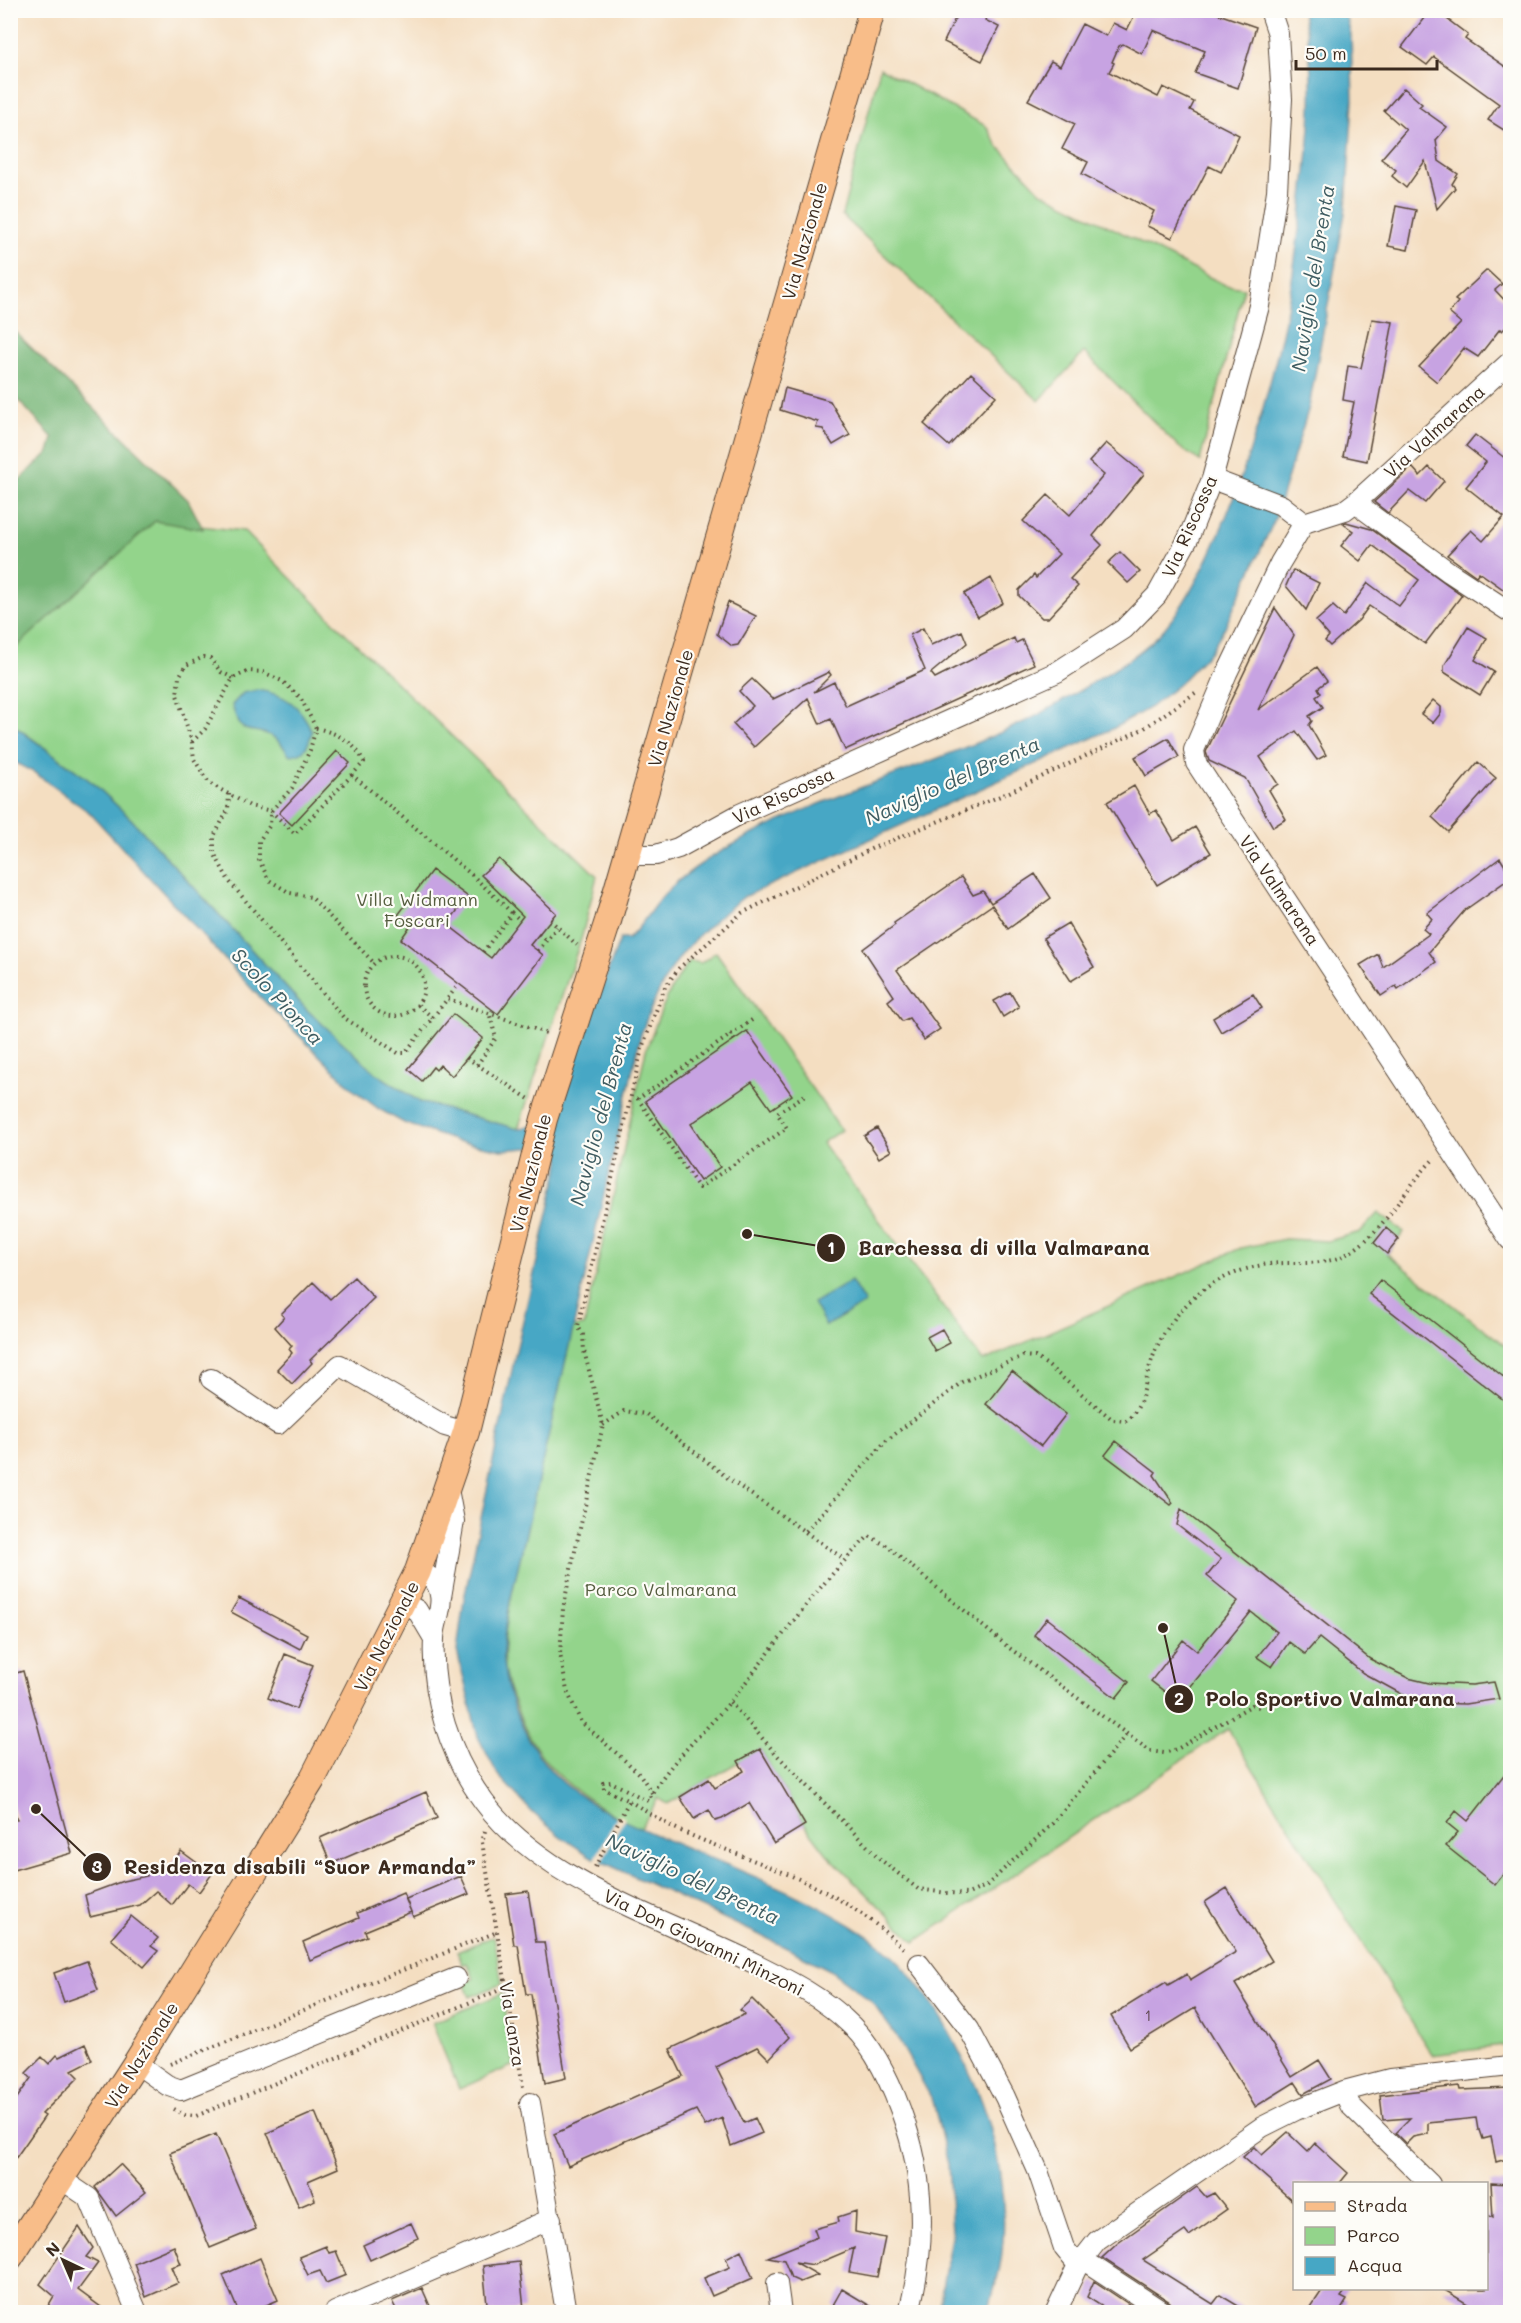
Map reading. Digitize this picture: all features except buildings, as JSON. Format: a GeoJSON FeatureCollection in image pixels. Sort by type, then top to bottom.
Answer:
{"type":"FeatureCollection","features":[{"type":"Feature","properties":{"kind":"main road","name":"Via Nazionale"},"geometry":{"type":"LineString","coordinates":[[10,2256],[136,2063],[313,1778],[404,1603],[418,1571],[466,1432],[534,1156],[536,1109],[597,952],[627,855],[872,10]]}},
{"type":"Feature","properties":{"kind":"street","name":"Via Riscossa"},"geometry":{"type":"LineString","coordinates":[[627,855],[656,855],[678,848],[740,814],[1057,672],[1124,629],[1157,595],[1216,481],[1259,306],[1277,191],[1282,78],[1278,34],[1270,10]]}},
{"type":"Feature","properties":{"kind":"street","name":"Via Valmarana"},"geometry":{"type":"LineString","coordinates":[[1510,362],[1357,501],[1345,510],[1304,523],[1280,563],[1227,673],[1194,750],[1196,763],[1510,1240]]}},
{"type":"Feature","properties":{"kind":"street"},"geometry":{"type":"LineString","coordinates":[[1216,481],[1281,505],[1304,523]]}},
{"type":"Feature","properties":{"kind":"street"},"geometry":{"type":"LineString","coordinates":[[1357,501],[1366,512],[1449,572],[1510,612]]}},
{"type":"Feature","properties":{"kind":"street"},"geometry":{"type":"LineString","coordinates":[[211,1379],[278,1424],[340,1365],[445,1426],[466,1432]]}},
{"type":"Feature","properties":{"kind":"street","name":"Via Don Giovanni Minzoni"},"geometry":{"type":"LineString","coordinates":[[448,1489],[454,1521],[434,1637],[434,1670],[450,1742],[471,1783],[496,1818],[525,1844],[573,1877],[790,1981],[827,2004],[854,2027],[886,2079],[901,2110],[915,2156],[921,2192],[922,2228],[919,2266],[909,2313]]}},
{"type":"Feature","properties":{"kind":"street"},"geometry":{"type":"LineString","coordinates":[[418,1571],[431,1577],[437,1584],[441,1597]]}},
{"type":"Feature","properties":{"kind":"street"},"geometry":{"type":"LineString","coordinates":[[404,1603],[417,1610],[434,1637]]}},
{"type":"Feature","properties":{"kind":"street"},"geometry":{"type":"LineString","coordinates":[[919,1964],[969,2029],[1005,2097],[1038,2171],[1064,2248],[1080,2262],[1164,2313]]}},
{"type":"Feature","properties":{"kind":"street"},"geometry":{"type":"LineString","coordinates":[[136,2063],[167,2085],[181,2090],[456,1978]]}},
{"type":"Feature","properties":{"kind":"street"},"geometry":{"type":"LineString","coordinates":[[1056,2313],[1080,2262],[1097,2241],[1262,2127],[1344,2091],[1390,2079],[1510,2066]]}},
{"type":"Feature","properties":{"kind":"street"},"geometry":{"type":"LineString","coordinates":[[1344,2091],[1350,2105],[1428,2182]]}},
{"type":"Feature","properties":{"kind":"street"},"geometry":{"type":"LineString","coordinates":[[530,2103],[566,2313]]}},
{"type":"Feature","properties":{"kind":"street"},"geometry":{"type":"LineString","coordinates":[[61,2179],[89,2198],[137,2313]]}},
{"type":"Feature","properties":{"kind":"street"},"geometry":{"type":"LineString","coordinates":[[335,2313],[551,2219]]}},
{"type":"Feature","properties":{"kind":"street"},"geometry":{"type":"LineString","coordinates":[[777,2283],[781,2313]]}},
{"type":"Feature","properties":{"kind":"path"},"geometry":{"type":"LineString","coordinates":[[233,678],[221,672],[210,658],[204,657],[186,665],[179,677],[177,695],[192,742],[194,759],[209,783],[250,806],[271,811],[295,834],[364,762],[359,753],[338,733],[316,728]]}},
{"type":"Feature","properties":{"kind":"path"},"geometry":{"type":"LineString","coordinates":[[192,742],[205,729],[233,678],[249,671],[263,672],[282,681],[300,697],[316,728],[310,750],[292,788],[271,811],[270,825],[259,841],[259,860],[270,880],[290,893],[310,897],[374,963]]}},
{"type":"Feature","properties":{"kind":"path"},"geometry":{"type":"LineString","coordinates":[[652,1793],[639,1773],[581,1722],[567,1691],[560,1654],[563,1609],[603,1425],[584,1351],[584,1335],[578,1326],[642,1048],[665,987],[694,952],[742,913],[873,848],[1003,795],[1143,729],[1199,690]]}},
{"type":"Feature","properties":{"kind":"path"},"geometry":{"type":"LineString","coordinates":[[352,775],[473,876],[520,920]]}},
{"type":"Feature","properties":{"kind":"path"},"geometry":{"type":"LineString","coordinates":[[229,794],[228,810],[214,836],[214,853],[230,881],[343,1017],[398,1053],[405,1053],[459,984]]}},
{"type":"Feature","properties":{"kind":"path"},"geometry":{"type":"LineString","coordinates":[[483,952],[512,914]]}},
{"type":"Feature","properties":{"kind":"path"},"geometry":{"type":"LineString","coordinates":[[550,920],[584,950],[597,952]]}},
{"type":"Feature","properties":{"kind":"path"},"geometry":{"type":"LineString","coordinates":[[538,951],[557,927]]}},
{"type":"Feature","properties":{"kind":"path"},"geometry":{"type":"LineString","coordinates":[[539,934],[546,940]]}},
{"type":"Feature","properties":{"kind":"path"},"geometry":{"type":"LineString","coordinates":[[392,955],[411,961],[419,968],[424,987],[418,1005],[401,1016],[381,1013],[373,1008],[367,1000],[364,980],[374,963],[392,955]]}},
{"type":"Feature","properties":{"kind":"path"},"geometry":{"type":"LineString","coordinates":[[448,999],[490,1016],[550,1034]]}},
{"type":"Feature","properties":{"kind":"path"},"geometry":{"type":"LineString","coordinates":[[418,1005],[432,1018]]}},
{"type":"Feature","properties":{"kind":"path"},"geometry":{"type":"LineString","coordinates":[[477,1065],[496,1038],[490,1016],[494,1010]]}},
{"type":"Feature","properties":{"kind":"path"},"geometry":{"type":"LineString","coordinates":[[752,1020],[638,1099],[699,1188],[787,1128],[777,1113],[805,1095]]}},
{"type":"Feature","properties":{"kind":"path"},"geometry":{"type":"LineString","coordinates":[[730,1034],[734,1040]]}},
{"type":"Feature","properties":{"kind":"path"},"geometry":{"type":"LineString","coordinates":[[467,1058],[536,1109]]}},
{"type":"Feature","properties":{"kind":"path"},"geometry":{"type":"LineString","coordinates":[[806,1531],[886,1441],[962,1382],[1023,1356],[1035,1357],[1113,1420],[1126,1421],[1135,1414],[1143,1399],[1149,1368],[1166,1330],[1180,1310],[1200,1293],[1240,1272],[1269,1264],[1312,1263],[1344,1256],[1362,1244],[1414,1178],[1449,1145]]}},
{"type":"Feature","properties":{"kind":"path"},"geometry":{"type":"LineString","coordinates":[[603,1425],[624,1411],[646,1414],[729,1479],[844,1559]]}},
{"type":"Feature","properties":{"kind":"path"},"geometry":{"type":"LineString","coordinates":[[644,1809],[670,1767],[730,1702],[844,1559],[869,1536],[886,1545],[1008,1647],[1150,1751],[1164,1753],[1193,1741],[1252,1705],[1259,1707]]}},
{"type":"Feature","properties":{"kind":"path"},"geometry":{"type":"LineString","coordinates":[[730,1702],[777,1755],[881,1860],[918,1889],[947,1893],[968,1894],[986,1886],[1052,1824],[1126,1735]]}},
{"type":"Feature","properties":{"kind":"path"},"geometry":{"type":"LineString","coordinates":[[648,1802],[611,1782],[603,1783],[604,1789],[679,1830],[812,1883],[849,1904],[883,1929],[919,1964]]}},
{"type":"Feature","properties":{"kind":"path"},"geometry":{"type":"LineString","coordinates":[[596,1865],[629,1803]]}},
{"type":"Feature","properties":{"kind":"path","name":"Via Lanza"},"geometry":{"type":"LineString","coordinates":[[486,1828],[482,1842],[523,2092],[530,2103]]}},
{"type":"Feature","properties":{"kind":"path"},"geometry":{"type":"LineString","coordinates":[[169,2064],[497,1932]]}},
{"type":"Feature","properties":{"kind":"path"},"geometry":{"type":"LineString","coordinates":[[173,2109],[185,2115],[196,2116],[507,1987]]}},
{"type":"Feature","properties":{"kind":"green space"},"geometry":{"type":"Polygon","coordinates":[[[880,68],[986,126],[998,146],[1041,192],[1225,285],[1244,288],[1200,461],[1179,447],[1084,352],[1039,401],[842,215],[880,68]]]}},
{"type":"Feature","properties":{"kind":"green space"},"geometry":{"type":"Polygon","coordinates":[[[11,328],[188,500],[203,529],[155,521],[11,652],[11,488],[49,452],[53,438],[11,392],[11,328]]]}},
{"type":"Feature","properties":{"kind":"green space","name":"Villa Widmann Foscari"},"geometry":{"type":"Polygon","coordinates":[[[155,521],[244,531],[345,633],[597,876],[582,936],[518,1129],[420,1102],[377,1074],[307,1010],[131,819],[93,783],[11,723],[10,652],[155,521]]]}},
{"type":"Feature","properties":{"kind":"green space","name":"Parco Valmarana"},"geometry":{"type":"Polygon","coordinates":[[[716,952],[841,1130],[822,1143],[983,1361],[1241,1248],[1285,1239],[1328,1241],[1360,1232],[1378,1213],[1404,1232],[1387,1254],[1510,1349],[1510,2045],[1432,2055],[1228,1729],[915,1942],[827,1854],[805,1825],[760,1749],[668,1804],[658,1798],[640,1830],[581,1794],[550,1766],[537,1750],[516,1707],[505,1672],[504,1642],[510,1602],[573,1327],[584,1326],[646,1050],[664,1004],[682,971],[690,961],[701,963],[716,952]]]}},
{"type":"Feature","properties":{"kind":"green space"},"geometry":{"type":"Polygon","coordinates":[[[494,1936],[502,1984],[470,1997],[464,1983],[474,1979],[467,1963],[463,1965],[457,1952],[494,1936]]]}},
{"type":"Feature","properties":{"kind":"green space"},"geometry":{"type":"Polygon","coordinates":[[[503,1993],[514,2065],[459,2089],[432,2023],[503,1993]]]}},
{"type":"Feature","properties":{"kind":"water"},"geometry":{"type":"Polygon","coordinates":[[[1302,11],[1345,11],[1351,35],[1353,101],[1346,208],[1309,407],[1275,519],[1225,627],[1210,652],[1177,686],[1151,707],[1114,728],[744,897],[724,912],[680,956],[659,990],[641,1034],[504,1636],[504,1669],[515,1710],[528,1738],[544,1763],[566,1785],[596,1806],[628,1823],[775,1885],[846,1922],[868,1936],[903,1966],[931,2002],[974,2082],[990,2126],[1000,2175],[1004,2224],[999,2271],[988,2312],[938,2312],[952,2231],[948,2164],[933,2101],[895,2034],[871,2001],[830,1970],[590,1856],[560,1836],[533,1813],[498,1775],[478,1737],[457,1651],[464,1599],[516,1351],[560,1162],[559,1152],[552,1146],[502,1150],[456,1141],[404,1123],[379,1109],[355,1091],[252,989],[90,813],[35,773],[11,760],[10,723],[93,783],[131,819],[307,1010],[377,1074],[420,1102],[518,1129],[560,1117],[580,1045],[620,939],[628,939],[660,899],[681,879],[720,852],[757,832],[833,799],[950,754],[1042,713],[1138,653],[1164,629],[1184,601],[1221,529],[1237,489],[1274,368],[1285,319],[1301,214],[1311,112],[1310,61],[1302,11]]]}},
{"type":"Feature","properties":{"kind":"water"},"geometry":{"type":"Polygon","coordinates":[[[257,690],[284,698],[302,714],[312,731],[308,745],[303,751],[289,755],[276,738],[248,730],[239,724],[232,705],[243,693],[257,690]]]}},
{"type":"Feature","properties":{"kind":"water"},"geometry":{"type":"Polygon","coordinates":[[[851,1281],[865,1303],[826,1326],[813,1303],[851,1281]]]}},
{"type":"Feature","properties":{"kind":"pier"},"geometry":{"type":"Polygon","coordinates":[[[618,1814],[625,1818],[601,1864],[594,1861],[618,1814]]]}},
{"type":"Feature","properties":{"kind":"place","name":"Barchessa di villa Valmarana"},"geometry":{"type":"Point","coordinates":[747,1234]}},
{"type":"Feature","properties":{"kind":"place","name":"Polo Sportivo Valmarana"},"geometry":{"type":"Point","coordinates":[1163,1628]}},
{"type":"Feature","properties":{"kind":"place","name":"Residenza disabili “Suor Armanda”"},"geometry":{"type":"Point","coordinates":[36,1809]}},
{"type":"Feature","properties":{"kind":"water label","name":"Naviglio del Brenta"},"geometry":{"type":"Point","coordinates":[1312,278]}},
{"type":"Feature","properties":{"kind":"water label","name":"Naviglio del Brenta"},"geometry":{"type":"Point","coordinates":[952,780]}},
{"type":"Feature","properties":{"kind":"water label","name":"Scolo Pionca"},"geometry":{"type":"Point","coordinates":[278,996]}},
{"type":"Feature","properties":{"kind":"water label","name":"Naviglio del Brenta"},"geometry":{"type":"Point","coordinates":[600,1114]}},
{"type":"Feature","properties":{"kind":"water label","name":"Naviglio del Brenta"},"geometry":{"type":"Point","coordinates":[693,1878]}}]}
